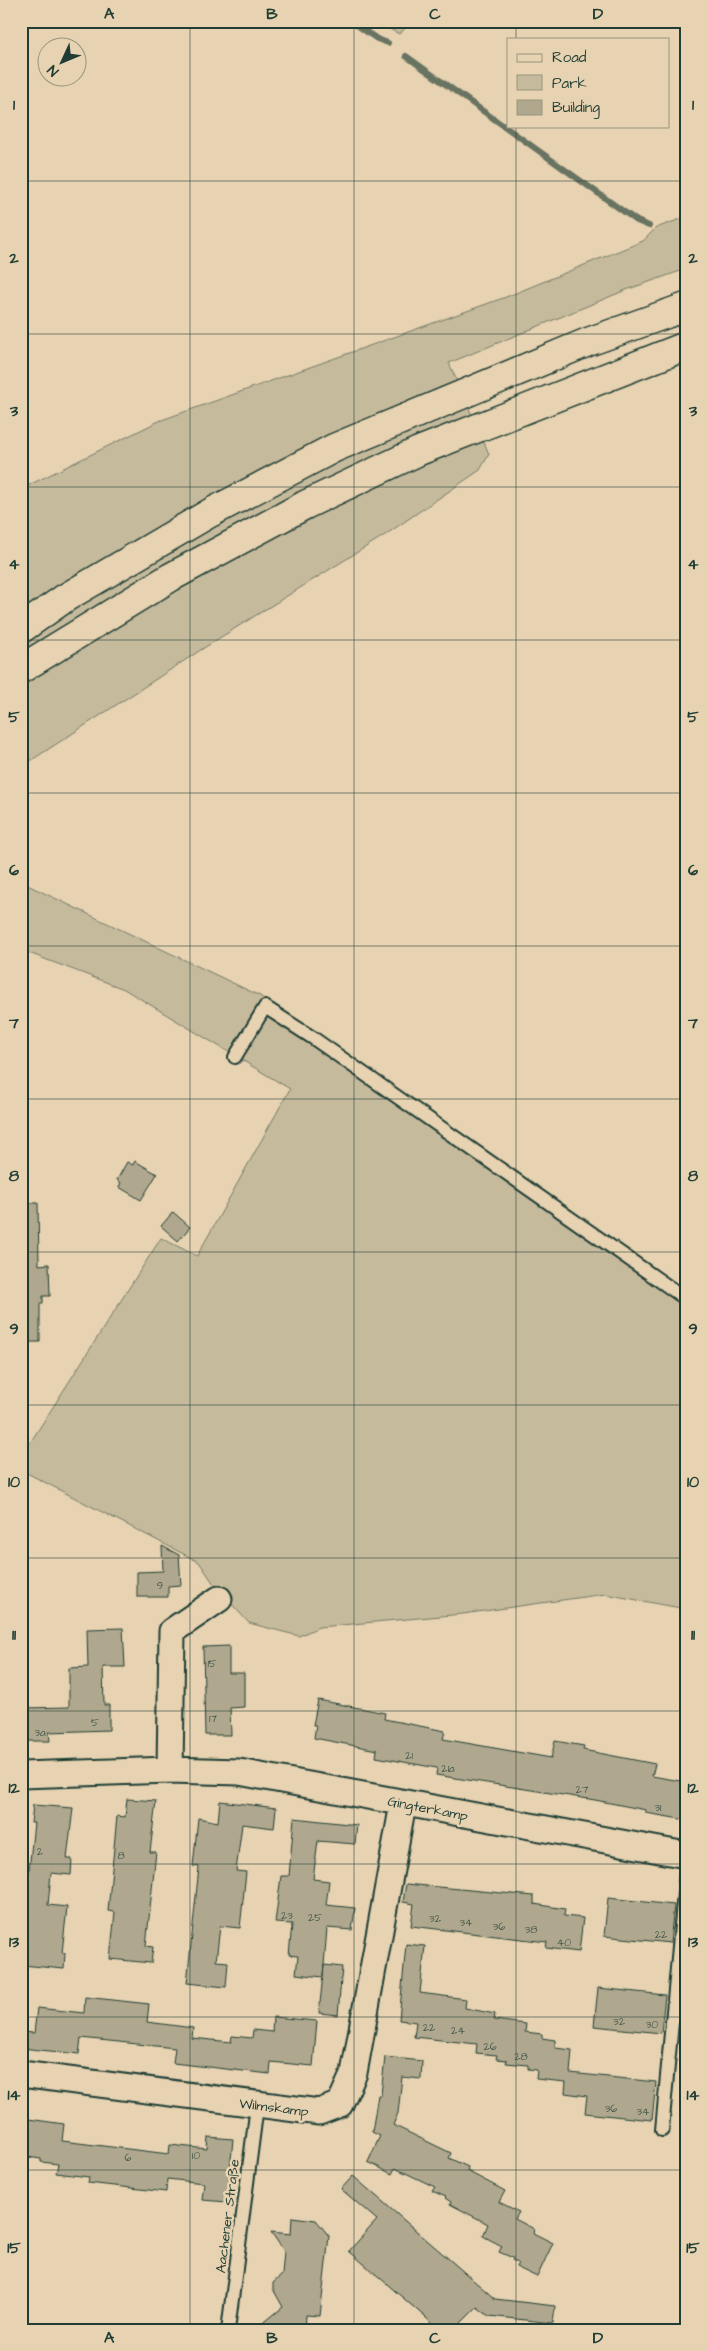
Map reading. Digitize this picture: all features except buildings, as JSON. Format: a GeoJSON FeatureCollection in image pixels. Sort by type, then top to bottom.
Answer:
{"type":"FeatureCollection","features":[{"type":"Feature","properties":{"kind":"highway"},"geometry":{"type":"LineString","coordinates":[[21,628],[65,598],[210,513],[334,448],[588,342],[686,307]]}},
{"type":"Feature","properties":{"kind":"highway"},"geometry":{"type":"LineString","coordinates":[[21,669],[171,577],[305,505],[419,451],[686,346]]}},
{"type":"Feature","properties":{"kind":"street"},"geometry":{"type":"LineString","coordinates":[[170,1770],[172,1631],[219,1599]]}},
{"type":"Feature","properties":{"kind":"street","name":"Gingterkamp"},"geometry":{"type":"LineString","coordinates":[[21,1775],[170,1770],[239,1772],[403,1804],[686,1855]]}},
{"type":"Feature","properties":{"kind":"street","name":"Wilmskamp"},"geometry":{"type":"LineString","coordinates":[[21,2074],[258,2106],[320,2112],[340,2104],[354,2072],[403,1804]]}},
{"type":"Feature","properties":{"kind":"lane"},"geometry":{"type":"LineString","coordinates":[[236,1057],[265,1007],[313,1038],[686,1299]]}},
{"type":"Feature","properties":{"kind":"lane"},"geometry":{"type":"LineString","coordinates":[[662,2130],[686,1871]]}},
{"type":"Feature","properties":{"kind":"lane","name":"Aachener Straße"},"geometry":{"type":"LineString","coordinates":[[228,2330],[258,2106]]}},
{"type":"Feature","properties":{"kind":"green space"},"geometry":{"type":"Polygon","coordinates":[[[375,21],[413,21],[399,34],[375,21]]]}},
{"type":"Feature","properties":{"kind":"green space"},"geometry":{"type":"Polygon","coordinates":[[[686,217],[686,269],[626,290],[449,363],[489,454],[480,470],[385,535],[213,642],[21,767],[21,489],[159,421],[506,297],[643,241],[656,228],[686,217]]]}},
{"type":"Feature","properties":{"kind":"green space"},"geometry":{"type":"Polygon","coordinates":[[[21,882],[260,996],[686,1299],[686,1609],[605,1594],[463,1614],[319,1627],[299,1636],[249,1623],[216,1587],[199,1562],[21,1470],[21,1457],[161,1238],[197,1256],[290,1089],[124,989],[21,950],[21,882]]]}},
{"type":"Feature","properties":{"kind":"waterway"},"geometry":{"type":"LineString","coordinates":[[351,21],[377,39],[388,43]]}},
{"type":"Feature","properties":{"kind":"waterway"},"geometry":{"type":"LineString","coordinates":[[406,56],[637,221],[649,226]]}}]}
